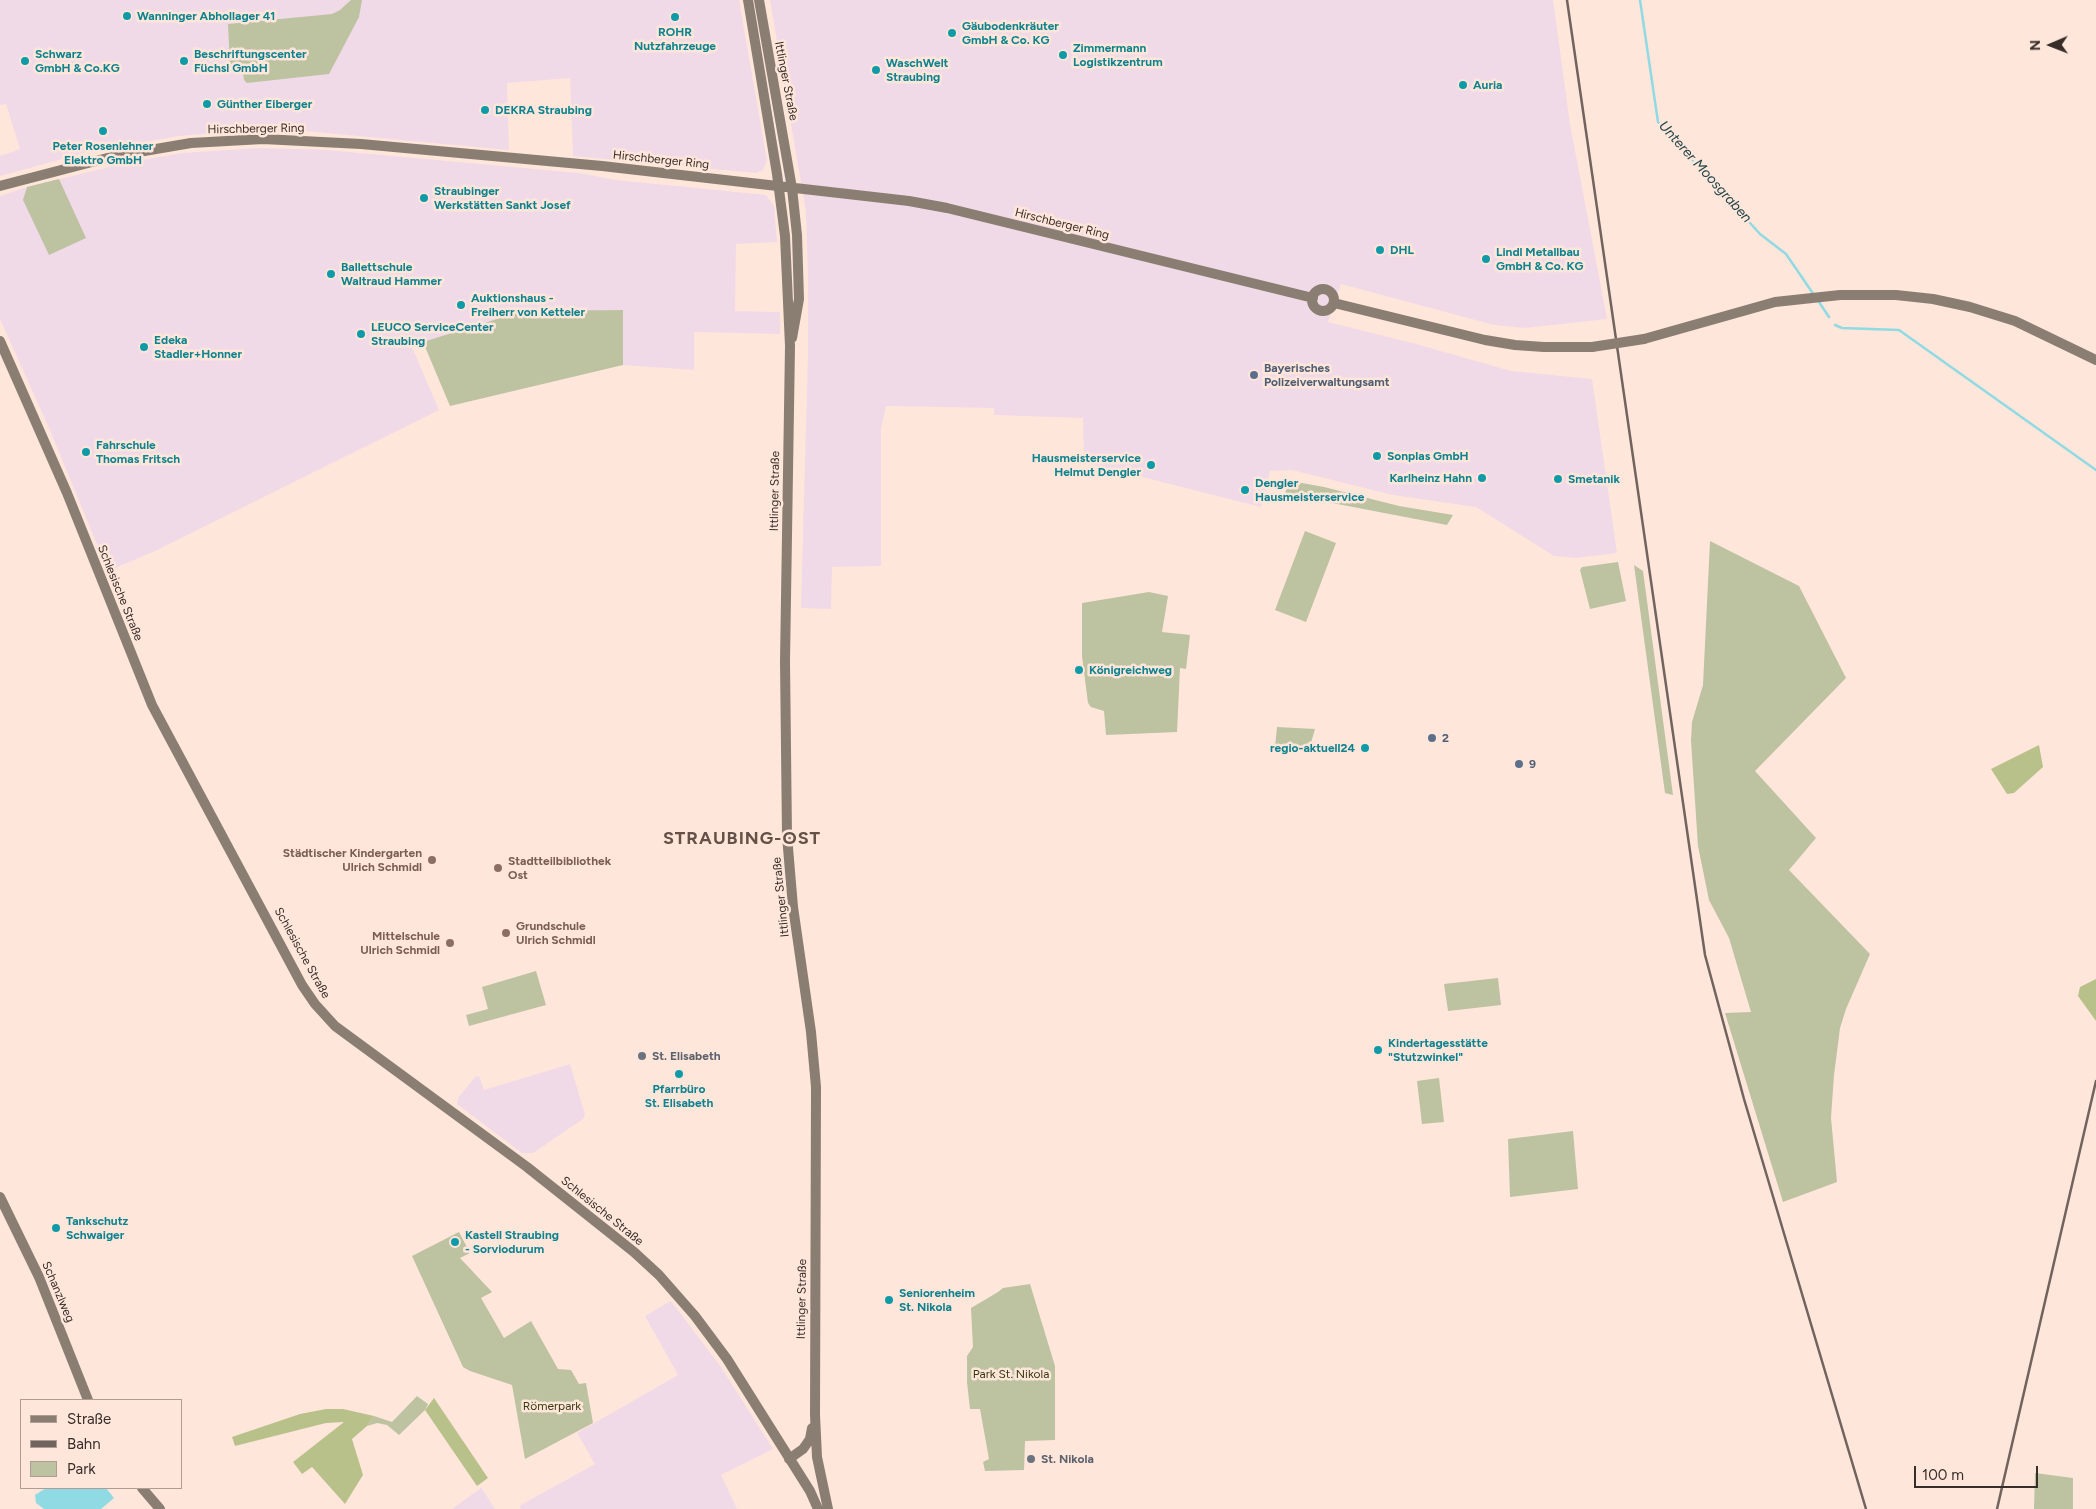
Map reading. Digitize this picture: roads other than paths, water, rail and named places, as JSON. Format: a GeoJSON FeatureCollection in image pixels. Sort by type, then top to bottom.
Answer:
{"type":"FeatureCollection","features":[{"type":"Feature","properties":{"kind":"street","name":"Ittlinger Straße"},"geometry":{"type":"LineString","coordinates":[[748,0],[785,236],[790,346],[785,661],[786,790],[789,870],[811,1032],[816,1087],[814,1415],[817,1457],[828,1509]]}},
{"type":"Feature","properties":{"kind":"street","name":"Ittlinger Straße"},"geometry":{"type":"LineString","coordinates":[[760,0],[792,188],[799,274],[798,308],[790,346]]}},
{"type":"Feature","properties":{"kind":"street","name":"Hirschberger Ring"},"geometry":{"type":"LineString","coordinates":[[0,186],[78,164],[153,148],[191,143],[263,139],[371,145],[602,166],[903,200],[947,208],[1313,298]]}},
{"type":"Feature","properties":{"kind":"street"},"geometry":{"type":"LineString","coordinates":[[1326,290],[1331,292],[1334,297],[1334,303],[1330,310],[1321,311],[1315,307],[1313,298],[1317,292],[1326,290]]}},
{"type":"Feature","properties":{"kind":"street"},"geometry":{"type":"LineString","coordinates":[[1334,303],[1516,345],[1592,347],[1644,339],[1775,302],[1840,295],[1896,295],[1933,299],[1970,307],[2015,322],[2096,360]]}},
{"type":"Feature","properties":{"kind":"street","name":"Schlesische Straße"},"geometry":{"type":"LineString","coordinates":[[0,341],[67,493],[156,713],[302,985],[315,1004],[335,1026],[527,1167],[634,1252],[659,1275],[711,1336],[790,1459],[818,1509]]}},
{"type":"Feature","properties":{"kind":"street","name":"Schanzlweg"},"geometry":{"type":"LineString","coordinates":[[0,1197],[39,1277],[88,1399]]}},
{"type":"Feature","properties":{"kind":"street","name":"Ittlinger Straße"},"geometry":{"type":"LineString","coordinates":[[790,1459],[803,1450],[810,1439],[814,1415]]}},
{"type":"Feature","properties":{"kind":"street"},"geometry":{"type":"LineString","coordinates":[[143,1489],[160,1509]]}},
{"type":"Feature","properties":{"kind":"water"},"geometry":{"type":"Polygon","coordinates":[[[44,1489],[107,1489],[114,1498],[101,1509],[44,1509],[36,1503],[35,1495],[44,1489]]]}},
{"type":"Feature","properties":{"kind":"waterway","name":"Unterer Moosgraben"},"geometry":{"type":"LineString","coordinates":[[1640,0],[1658,122],[1760,234],[1786,254],[1814,295]]}},
{"type":"Feature","properties":{"kind":"waterway","name":"Unterer Moosgraben"},"geometry":{"type":"LineString","coordinates":[[1817,299],[1829,317]]}},
{"type":"Feature","properties":{"kind":"waterway","name":"Unterer Moosgraben"},"geometry":{"type":"LineString","coordinates":[[1835,325],[1842,328],[1899,330],[2096,470]]}},
{"type":"Feature","properties":{"kind":"railway"},"geometry":{"type":"LineString","coordinates":[[1567,0],[1705,955],[1744,1099],[1866,1509]]}},
{"type":"Feature","properties":{"kind":"railway"},"geometry":{"type":"LineString","coordinates":[[1997,1509],[2096,1081]]}},
{"type":"Feature","properties":{"kind":"place","name":"Wanninger Abhollager 41"},"geometry":{"type":"Point","coordinates":[127,16]}},
{"type":"Feature","properties":{"kind":"place","name":"ROHR Nutzfahrzeuge"},"geometry":{"type":"Point","coordinates":[675,17]}},
{"type":"Feature","properties":{"kind":"place","name":"Gäubodenkräuter GmbH & Co. KG"},"geometry":{"type":"Point","coordinates":[952,33]}},
{"type":"Feature","properties":{"kind":"place","name":"Zimmermann Logistikzentrum"},"geometry":{"type":"Point","coordinates":[1063,55]}},
{"type":"Feature","properties":{"kind":"place","name":"Schwarz GmbH & Co.KG"},"geometry":{"type":"Point","coordinates":[25,61]}},
{"type":"Feature","properties":{"kind":"place","name":"Beschriftungscenter Füchsl GmbH"},"geometry":{"type":"Point","coordinates":[184,61]}},
{"type":"Feature","properties":{"kind":"place","name":"WaschWelt Straubing"},"geometry":{"type":"Point","coordinates":[876,70]}},
{"type":"Feature","properties":{"kind":"place","name":"Auria"},"geometry":{"type":"Point","coordinates":[1463,85]}},
{"type":"Feature","properties":{"kind":"place","name":"Günther Eiberger"},"geometry":{"type":"Point","coordinates":[207,104]}},
{"type":"Feature","properties":{"kind":"place","name":"DEKRA Straubing"},"geometry":{"type":"Point","coordinates":[485,110]}},
{"type":"Feature","properties":{"kind":"place","name":"Peter Rosenlehner Elektro GmbH"},"geometry":{"type":"Point","coordinates":[103,131]}},
{"type":"Feature","properties":{"kind":"place","name":"Straubinger Werkstätten Sankt Josef"},"geometry":{"type":"Point","coordinates":[424,198]}},
{"type":"Feature","properties":{"kind":"place","name":"DHL"},"geometry":{"type":"Point","coordinates":[1380,250]}},
{"type":"Feature","properties":{"kind":"place","name":"Lindl Metallbau GmbH & Co. KG"},"geometry":{"type":"Point","coordinates":[1486,259]}},
{"type":"Feature","properties":{"kind":"place","name":"Ballettschule Waltraud Hammer"},"geometry":{"type":"Point","coordinates":[331,274]}},
{"type":"Feature","properties":{"kind":"place","name":"Auktionshaus - Freiherr von Ketteler"},"geometry":{"type":"Point","coordinates":[461,305]}},
{"type":"Feature","properties":{"kind":"place","name":"LEUCO ServiceCenter Straubing"},"geometry":{"type":"Point","coordinates":[361,334]}},
{"type":"Feature","properties":{"kind":"place","name":"Edeka Stadler+Honner"},"geometry":{"type":"Point","coordinates":[144,347]}},
{"type":"Feature","properties":{"kind":"place","name":"Bayerisches Polizeiverwaltungsamt"},"geometry":{"type":"Point","coordinates":[1254,375]}},
{"type":"Feature","properties":{"kind":"place","name":"Fahrschule Thomas Fritsch"},"geometry":{"type":"Point","coordinates":[86,452]}},
{"type":"Feature","properties":{"kind":"place","name":"Sonplas GmbH"},"geometry":{"type":"Point","coordinates":[1377,456]}},
{"type":"Feature","properties":{"kind":"place","name":"Hausmeisterservice Helmut Dengler"},"geometry":{"type":"Point","coordinates":[1151,465]}},
{"type":"Feature","properties":{"kind":"place","name":"Karlheinz Hahn"},"geometry":{"type":"Point","coordinates":[1482,478]}},
{"type":"Feature","properties":{"kind":"place","name":"Smetanik"},"geometry":{"type":"Point","coordinates":[1558,479]}},
{"type":"Feature","properties":{"kind":"place","name":"Dengler Hausmeisterservice"},"geometry":{"type":"Point","coordinates":[1245,490]}},
{"type":"Feature","properties":{"kind":"place","name":"Königreichweg"},"geometry":{"type":"Point","coordinates":[1079,670]}},
{"type":"Feature","properties":{"kind":"place","name":"2"},"geometry":{"type":"Point","coordinates":[1432,738]}},
{"type":"Feature","properties":{"kind":"place","name":"regio-aktuell24"},"geometry":{"type":"Point","coordinates":[1365,748]}},
{"type":"Feature","properties":{"kind":"place","name":"9"},"geometry":{"type":"Point","coordinates":[1519,764]}},
{"type":"Feature","properties":{"kind":"place","name":"Städtischer Kindergarten Ulrich Schmidl"},"geometry":{"type":"Point","coordinates":[432,860]}},
{"type":"Feature","properties":{"kind":"place","name":"Stadtteilbibliothek Ost"},"geometry":{"type":"Point","coordinates":[498,868]}},
{"type":"Feature","properties":{"kind":"place","name":"Grundschule Ulrich Schmidl"},"geometry":{"type":"Point","coordinates":[506,933]}},
{"type":"Feature","properties":{"kind":"place","name":"Mittelschule Ulrich Schmidl"},"geometry":{"type":"Point","coordinates":[450,943]}},
{"type":"Feature","properties":{"kind":"place","name":"Kindertagesstätte \"Stutzwinkel\""},"geometry":{"type":"Point","coordinates":[1378,1050]}},
{"type":"Feature","properties":{"kind":"place","name":"St. Elisabeth"},"geometry":{"type":"Point","coordinates":[642,1056]}},
{"type":"Feature","properties":{"kind":"place","name":"Pfarrbüro St. Elisabeth"},"geometry":{"type":"Point","coordinates":[679,1074]}},
{"type":"Feature","properties":{"kind":"place","name":"Tankschutz Schwaiger"},"geometry":{"type":"Point","coordinates":[56,1228]}},
{"type":"Feature","properties":{"kind":"place","name":"Kastell Straubing - Sorviodurum"},"geometry":{"type":"Point","coordinates":[455,1242]}},
{"type":"Feature","properties":{"kind":"place","name":"Seniorenheim St. Nikola"},"geometry":{"type":"Point","coordinates":[889,1300]}},
{"type":"Feature","properties":{"kind":"place","name":"St. Nikola"},"geometry":{"type":"Point","coordinates":[1031,1459]}},
{"type":"Feature","properties":{"kind":"district","name":"STRAUBING-OST"},"geometry":{"type":"Point","coordinates":[742,839]}},
{"type":"Feature","properties":{"kind":"park label","name":"Park St. Nikola"},"geometry":{"type":"Point","coordinates":[1011,1374]}},
{"type":"Feature","properties":{"kind":"park label","name":"Römerpark"},"geometry":{"type":"Point","coordinates":[552,1406]}}]}
